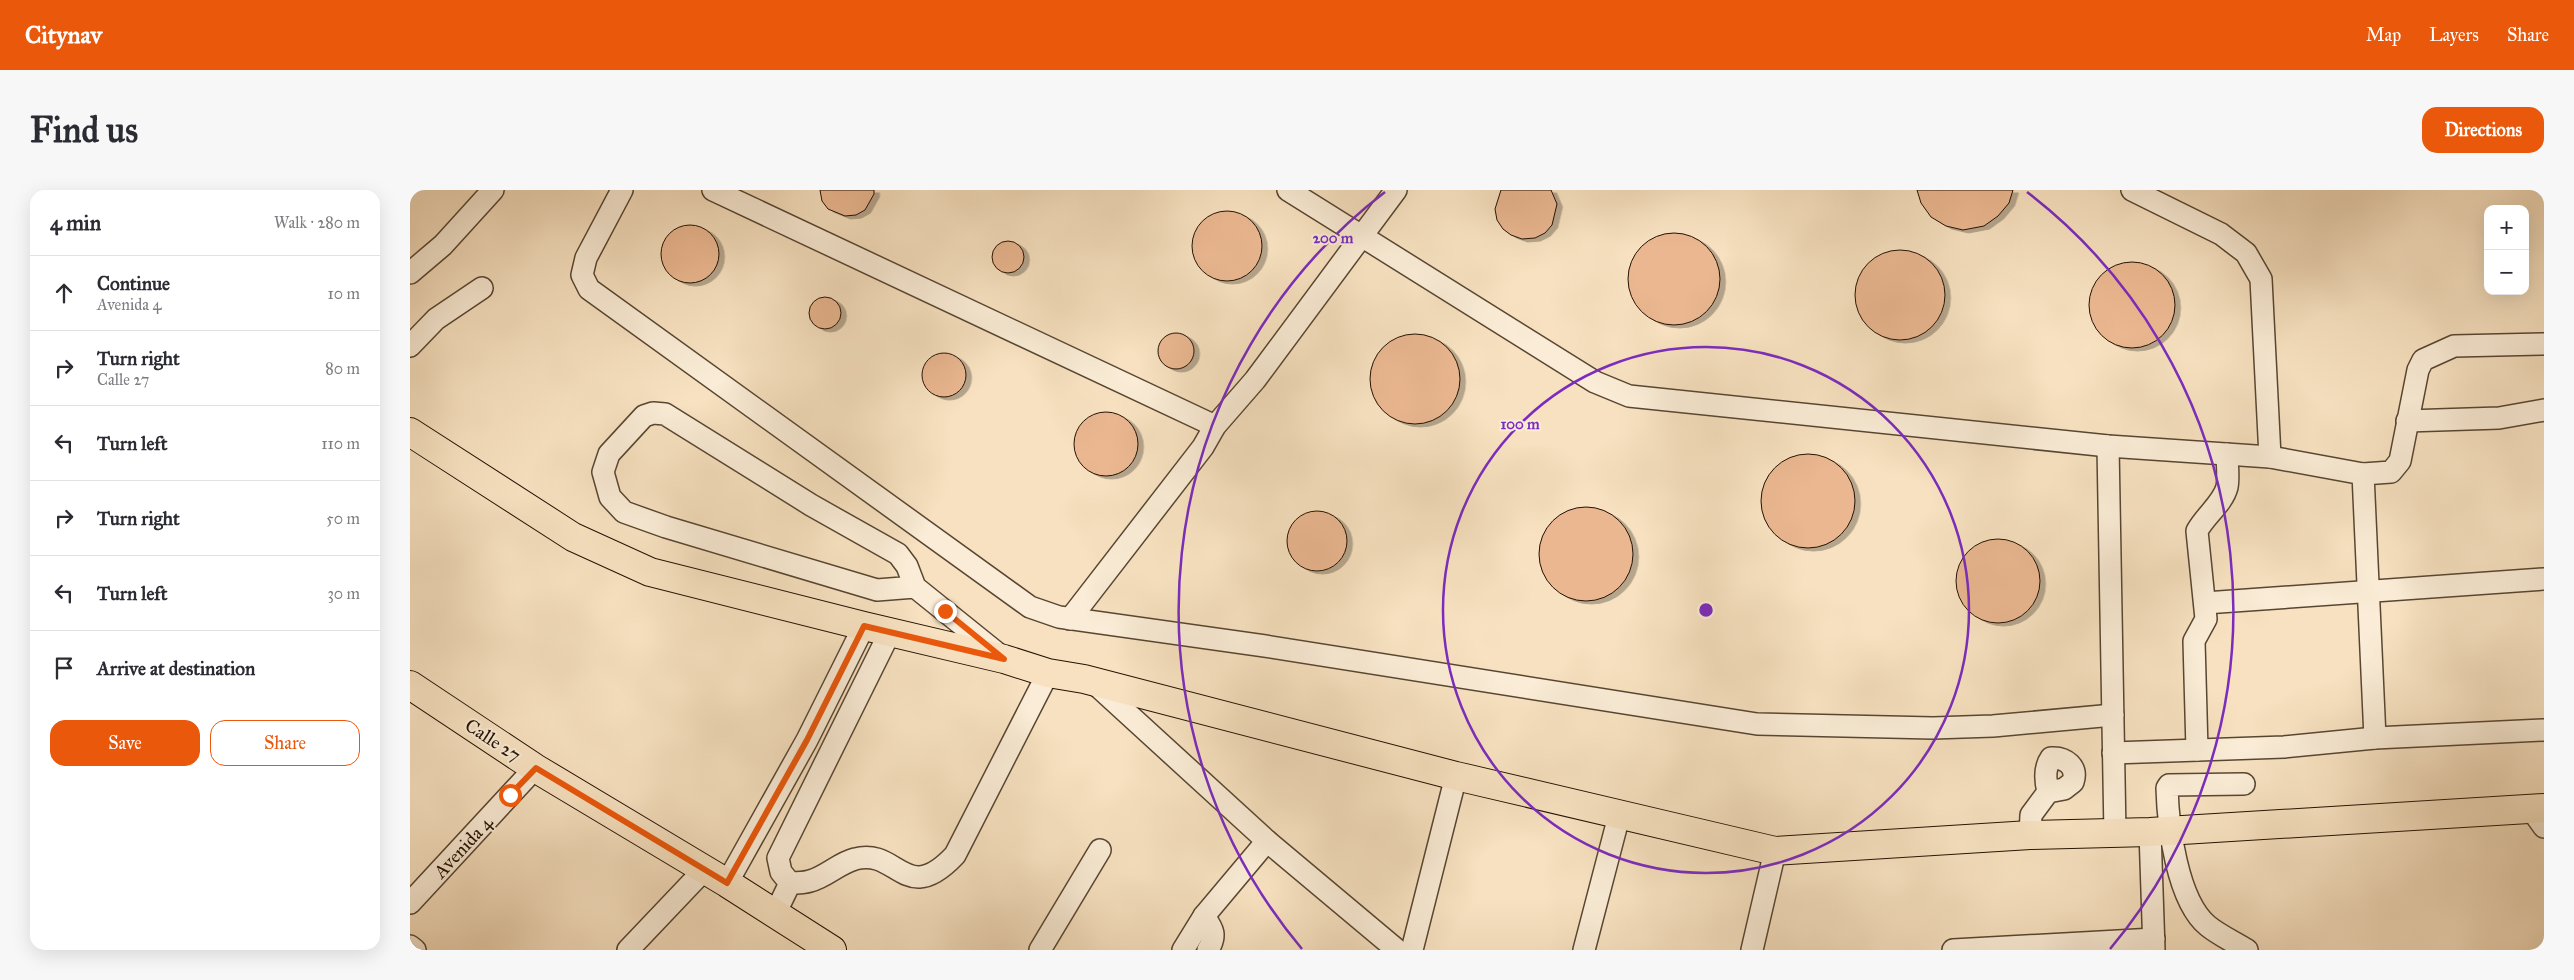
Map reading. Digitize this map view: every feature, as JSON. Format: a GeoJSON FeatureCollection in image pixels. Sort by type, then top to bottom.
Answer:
{"type":"FeatureCollection","features":[{"type":"Feature","properties":{"kind":"main road"},"geometry":{"type":"LineString","coordinates":[[410,432],[573,537],[650,572],[1004,659],[1048,673],[1092,682],[1456,776],[1619,816],[1775,851],[2030,835],[2115,834],[2540,815]]}},
{"type":"Feature","properties":{"kind":"main road","name":"Calle 27"},"geometry":{"type":"LineString","coordinates":[[410,686],[536,768],[716,876],[832,950]]}},
{"type":"Feature","properties":{"kind":"street"},"geometry":{"type":"LineString","coordinates":[[410,273],[443,246],[493,190]]}},
{"type":"Feature","properties":{"kind":"street"},"geometry":{"type":"LineString","coordinates":[[622,190],[586,258],[582,275],[589,289],[1030,607],[1070,619],[1265,646],[1757,724],[1863,729],[1932,728],[1993,726],[2113,715]]}},
{"type":"Feature","properties":{"kind":"street"},"geometry":{"type":"LineString","coordinates":[[713,190],[1215,426]]}},
{"type":"Feature","properties":{"kind":"street"},"geometry":{"type":"LineString","coordinates":[[1288,190],[1361,238],[1595,382],[1629,396],[2108,446],[2270,457],[2363,474],[2391,472],[2396,469],[2400,462],[2418,370],[2423,360],[2436,352],[2454,346],[2544,344]]}},
{"type":"Feature","properties":{"kind":"street"},"geometry":{"type":"LineString","coordinates":[[1070,619],[1203,447],[1215,426],[1255,380],[1396,190]]}},
{"type":"Feature","properties":{"kind":"street"},"geometry":{"type":"LineString","coordinates":[[2132,190],[2221,234],[2246,253],[2261,279],[2270,457]]}},
{"type":"Feature","properties":{"kind":"street"},"geometry":{"type":"LineString","coordinates":[[410,346],[436,319],[482,288]]}},
{"type":"Feature","properties":{"kind":"street"},"geometry":{"type":"LineString","coordinates":[[2407,421],[2499,418],[2544,410]]}},
{"type":"Feature","properties":{"kind":"street"},"geometry":{"type":"LineString","coordinates":[[915,587],[877,590],[666,527],[624,512],[610,497],[602,472],[608,454],[644,416],[653,413],[665,414],[811,505],[898,554],[907,566],[915,587],[1004,659]]}},
{"type":"Feature","properties":{"kind":"street"},"geometry":{"type":"LineString","coordinates":[[2108,446],[2115,834]]}},
{"type":"Feature","properties":{"kind":"street"},"geometry":{"type":"LineString","coordinates":[[2197,750],[2194,641],[2206,619],[2198,530],[2204,518],[2218,503],[2227,488],[2227,454]]}},
{"type":"Feature","properties":{"kind":"street"},"geometry":{"type":"LineString","coordinates":[[2363,474],[2375,738]]}},
{"type":"Feature","properties":{"kind":"street"},"geometry":{"type":"LineString","coordinates":[[2205,603],[2544,579]]}},
{"type":"Feature","properties":{"kind":"street"},"geometry":{"type":"LineString","coordinates":[[628,950],[716,876],[807,740],[864,626]]}},
{"type":"Feature","properties":{"kind":"street"},"geometry":{"type":"LineString","coordinates":[[790,883],[781,872],[778,858],[890,632]]}},
{"type":"Feature","properties":{"kind":"street"},"geometry":{"type":"LineString","coordinates":[[790,883],[810,881],[854,859],[870,857],[902,873],[920,878],[942,869],[955,855],[1048,673]]}},
{"type":"Feature","properties":{"kind":"street"},"geometry":{"type":"LineString","coordinates":[[1092,682],[1267,841],[1398,950]]}},
{"type":"Feature","properties":{"kind":"street"},"geometry":{"type":"LineString","coordinates":[[2113,753],[2284,747],[2375,738],[2544,730]]}},
{"type":"Feature","properties":{"kind":"street","name":"Avenida 4"},"geometry":{"type":"LineString","coordinates":[[410,903],[536,768]]}},
{"type":"Feature","properties":{"kind":"street"},"geometry":{"type":"LineString","coordinates":[[1412,950],[1456,776]]}},
{"type":"Feature","properties":{"kind":"street"},"geometry":{"type":"LineString","coordinates":[[1953,950],[2154,945],[2160,831],[2169,785],[2244,784]]}},
{"type":"Feature","properties":{"kind":"street"},"geometry":{"type":"LineString","coordinates":[[2030,835],[2032,815],[2048,792]]}},
{"type":"Feature","properties":{"kind":"street"},"geometry":{"type":"LineString","coordinates":[[1584,950],[1619,816]]}},
{"type":"Feature","properties":{"kind":"street"},"geometry":{"type":"LineString","coordinates":[[2160,831],[2177,863],[2190,902],[2207,925],[2245,949]]}},
{"type":"Feature","properties":{"kind":"street"},"geometry":{"type":"LineString","coordinates":[[1183,950],[1204,916],[1267,841]]}},
{"type":"Feature","properties":{"kind":"street"},"geometry":{"type":"LineString","coordinates":[[1040,950],[1100,850]]}},
{"type":"Feature","properties":{"kind":"street"},"geometry":{"type":"LineString","coordinates":[[1752,950],[1775,851]]}},
{"type":"Feature","properties":{"kind":"street"},"geometry":{"type":"LineString","coordinates":[[775,914],[790,883]]}},
{"type":"Feature","properties":{"kind":"street"},"geometry":{"type":"LineString","coordinates":[[1204,916],[1214,934],[1214,940],[1208,950]]}},
{"type":"Feature","properties":{"kind":"street"},"geometry":{"type":"LineString","coordinates":[[410,946],[415,950]]}},
{"type":"Feature","properties":{"kind":"building"},"geometry":{"type":"Polygon","coordinates":[[[820,190],[874,190],[874,194],[865,210],[856,215],[845,216],[828,209],[822,201],[820,190]]]}},
{"type":"Feature","properties":{"kind":"building"},"geometry":{"type":"Polygon","coordinates":[[[1501,190],[1551,190],[1557,204],[1552,225],[1545,233],[1535,238],[1522,239],[1511,235],[1503,229],[1497,220],[1495,209],[1501,190]]]}},
{"type":"Feature","properties":{"kind":"building"},"geometry":{"type":"Polygon","coordinates":[[[1917,190],[2013,190],[2009,203],[1998,216],[1984,226],[1963,230],[1946,226],[1931,217],[1921,203],[1917,190]]]}},
{"type":"Feature","properties":{"kind":"building"},"geometry":{"type":"Polygon","coordinates":[[[1234,211],[1247,217],[1256,226],[1260,232],[1262,246],[1260,260],[1252,271],[1241,279],[1220,281],[1213,279],[1202,271],[1194,260],[1192,239],[1194,232],[1202,221],[1213,213],[1234,211]]]}},
{"type":"Feature","properties":{"kind":"building"},"geometry":{"type":"Polygon","coordinates":[[[690,225],[701,227],[714,238],[719,254],[717,265],[706,278],[690,283],[679,281],[666,270],[661,254],[663,243],[674,230],[690,225]]]}},
{"type":"Feature","properties":{"kind":"building"},"geometry":{"type":"Polygon","coordinates":[[[1674,233],[1692,236],[1707,246],[1717,261],[1720,279],[1717,297],[1707,312],[1692,322],[1674,325],[1656,322],[1641,312],[1631,297],[1628,279],[1631,261],[1641,246],[1656,236],[1674,233]]]}},
{"type":"Feature","properties":{"kind":"building"},"geometry":{"type":"Polygon","coordinates":[[[1008,241],[1014,242],[1019,246],[1023,251],[1023,263],[1019,268],[1014,272],[1008,273],[1002,272],[997,268],[993,263],[992,257],[993,251],[997,246],[1002,242],[1008,241]]]}},
{"type":"Feature","properties":{"kind":"building"},"geometry":{"type":"Polygon","coordinates":[[[1900,250],[1917,254],[1932,263],[1941,278],[1945,295],[1941,312],[1932,327],[1917,336],[1900,340],[1883,336],[1868,327],[1859,312],[1855,295],[1859,278],[1868,263],[1883,254],[1900,250]]]}},
{"type":"Feature","properties":{"kind":"building"},"geometry":{"type":"Polygon","coordinates":[[[2132,262],[2148,265],[2156,269],[2168,281],[2172,289],[2175,305],[2172,321],[2168,329],[2156,341],[2148,345],[2132,348],[2116,345],[2108,341],[2096,329],[2092,321],[2089,305],[2092,289],[2096,281],[2108,269],[2116,265],[2132,262]]]}},
{"type":"Feature","properties":{"kind":"building"},"geometry":{"type":"Polygon","coordinates":[[[825,297],[831,298],[836,302],[840,307],[840,319],[836,324],[831,328],[825,329],[819,328],[814,324],[810,319],[809,313],[810,307],[814,302],[819,298],[825,297]]]}},
{"type":"Feature","properties":{"kind":"building"},"geometry":{"type":"Polygon","coordinates":[[[1176,333],[1183,334],[1189,338],[1193,344],[1193,358],[1189,364],[1183,368],[1176,369],[1169,368],[1163,364],[1159,358],[1158,351],[1159,344],[1163,338],[1169,334],[1176,333]]]}},
{"type":"Feature","properties":{"kind":"building"},"geometry":{"type":"Polygon","coordinates":[[[1406,334],[1424,334],[1440,341],[1453,354],[1460,370],[1460,388],[1453,404],[1440,417],[1424,424],[1406,424],[1390,417],[1377,404],[1370,388],[1370,370],[1377,354],[1390,341],[1406,334]]]}},
{"type":"Feature","properties":{"kind":"building"},"geometry":{"type":"Polygon","coordinates":[[[944,353],[956,357],[962,363],[966,375],[962,387],[956,393],[944,397],[932,393],[926,387],[922,375],[926,363],[932,357],[944,353]]]}},
{"type":"Feature","properties":{"kind":"building"},"geometry":{"type":"Polygon","coordinates":[[[1106,412],[1118,414],[1129,421],[1136,432],[1138,444],[1136,456],[1129,467],[1118,474],[1106,476],[1094,474],[1083,467],[1076,456],[1074,444],[1076,432],[1083,421],[1094,414],[1106,412]]]}},
{"type":"Feature","properties":{"kind":"building"},"geometry":{"type":"Polygon","coordinates":[[[1808,454],[1826,458],[1841,468],[1851,483],[1855,501],[1851,519],[1841,534],[1826,544],[1808,548],[1790,544],[1775,534],[1765,519],[1761,501],[1765,483],[1775,468],[1790,458],[1808,454]]]}},
{"type":"Feature","properties":{"kind":"building"},"geometry":{"type":"Polygon","coordinates":[[[1586,507],[1604,511],[1619,521],[1629,536],[1633,554],[1629,572],[1619,587],[1604,597],[1586,601],[1568,597],[1553,587],[1543,572],[1539,554],[1543,536],[1553,521],[1568,511],[1586,507]]]}},
{"type":"Feature","properties":{"kind":"building"},"geometry":{"type":"Polygon","coordinates":[[[1317,511],[1334,516],[1342,524],[1347,541],[1342,558],[1334,566],[1317,571],[1300,566],[1292,558],[1287,541],[1292,524],[1300,516],[1317,511]]]}},
{"type":"Feature","properties":{"kind":"building"},"geometry":{"type":"Polygon","coordinates":[[[1998,539],[2014,542],[2028,551],[2037,565],[2040,581],[2037,597],[2028,611],[2014,620],[1998,623],[1982,620],[1968,611],[1959,597],[1956,581],[1959,565],[1968,551],[1982,542],[1998,539]]]}},
{"type":"Feature","properties":{"kind":"route"},"geometry":{"type":"LineString","coordinates":[[510,795],[536,768],[727,883],[807,740],[864,626],[1004,659],[945,611]]}}]}
